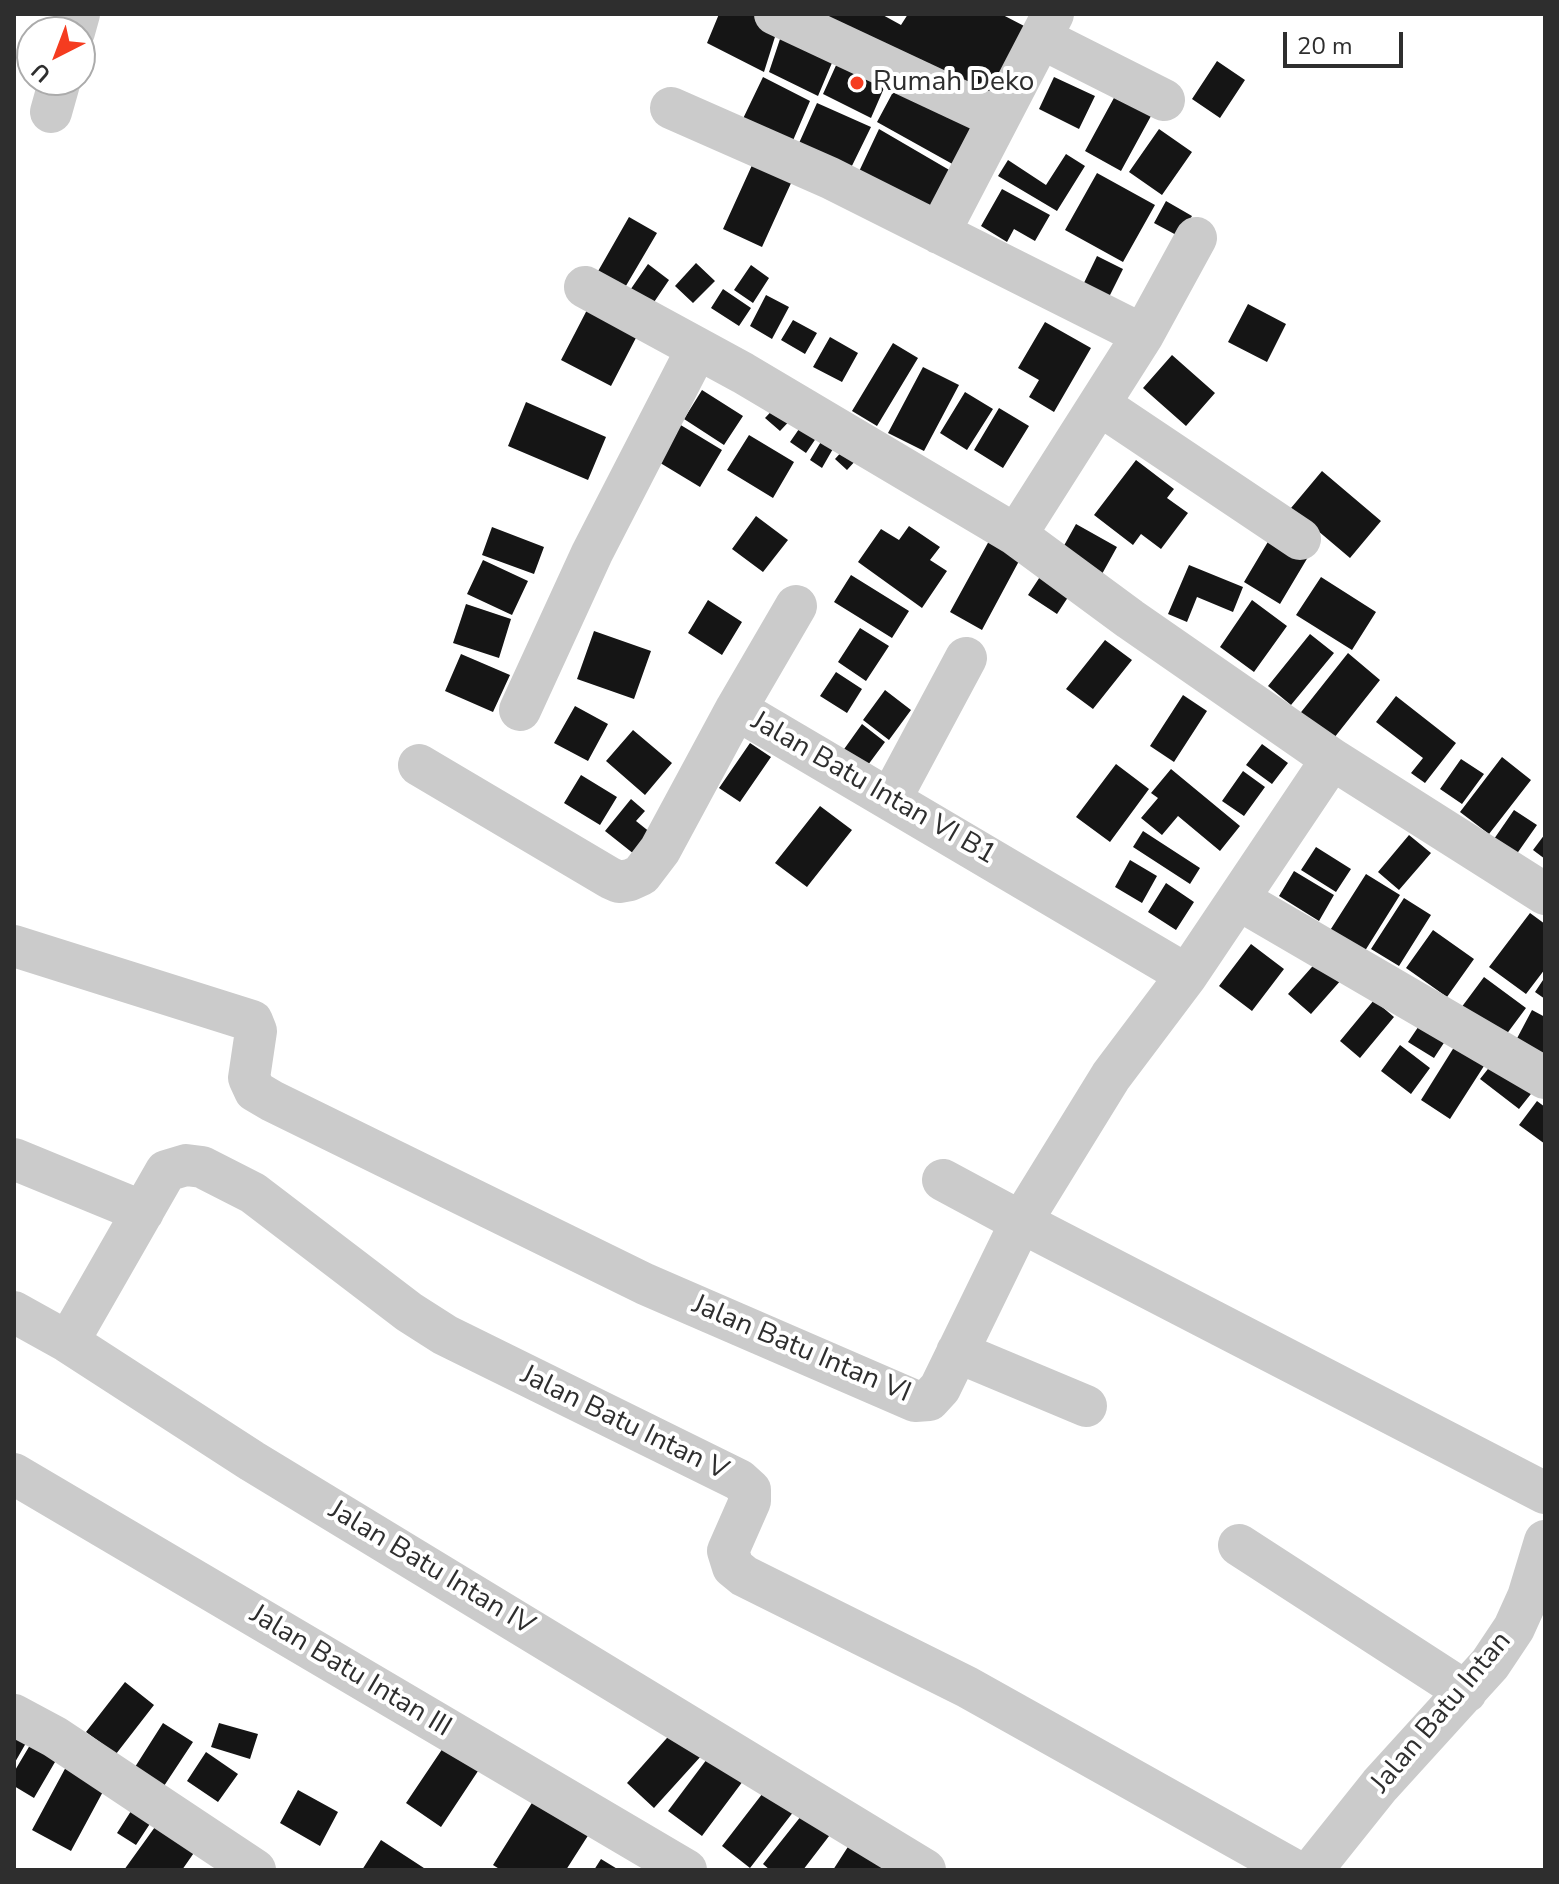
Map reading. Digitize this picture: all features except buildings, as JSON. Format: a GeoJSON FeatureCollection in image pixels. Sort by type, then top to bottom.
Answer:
{"type":"FeatureCollection","features":[{"type":"Feature","properties":{"kind":"street"},"geometry":{"type":"LineString","coordinates":[[775,14],[997,118]]}},
{"type":"Feature","properties":{"kind":"street"},"geometry":{"type":"LineString","coordinates":[[939,233],[1047,26],[1164,100]]}},
{"type":"Feature","properties":{"kind":"street"},"geometry":{"type":"LineString","coordinates":[[671,108],[830,178],[1143,335]]}},
{"type":"Feature","properties":{"kind":"street"},"geometry":{"type":"LineString","coordinates":[[1016,535],[1143,335],[1196,238]]}},
{"type":"Feature","properties":{"kind":"street"},"geometry":{"type":"LineString","coordinates":[[585,287],[743,373],[1016,535],[1130,619],[1332,759],[1545,894]]}},
{"type":"Feature","properties":{"kind":"street"},"geometry":{"type":"LineString","coordinates":[[520,710],[592,553],[697,349]]}},
{"type":"Feature","properties":{"kind":"street"},"geometry":{"type":"LineString","coordinates":[[1100,405],[1300,539]]}},
{"type":"Feature","properties":{"kind":"street"},"geometry":{"type":"LineString","coordinates":[[736,709],[796,606]]}},
{"type":"Feature","properties":{"kind":"street"},"geometry":{"type":"LineString","coordinates":[[891,798],[966,658]]}},
{"type":"Feature","properties":{"kind":"street","name":"Jalan Batu Intan VI B1"},"geometry":{"type":"LineString","coordinates":[[419,765],[619,882],[641,875],[660,850],[736,709],[1187,975]]}},
{"type":"Feature","properties":{"kind":"street","name":"Jalan Batu Intan VI"},"geometry":{"type":"LineString","coordinates":[[14,946],[252,1021],[256,1031],[249,1078],[255,1091],[272,1101],[645,1284],[915,1401],[929,1400],[940,1388],[1021,1222],[1111,1076],[1187,975],[1332,759]]}},
{"type":"Feature","properties":{"kind":"street"},"geometry":{"type":"LineString","coordinates":[[1238,899],[1545,1078]]}},
{"type":"Feature","properties":{"kind":"street"},"geometry":{"type":"LineString","coordinates":[[14,1159],[143,1212],[68,1342]]}},
{"type":"Feature","properties":{"kind":"street","name":"Jalan Batu Intan V"},"geometry":{"type":"LineString","coordinates":[[143,1212],[166,1171],[186,1165],[202,1167],[253,1193],[409,1312],[445,1335],[739,1480],[750,1490],[750,1501],[728,1551],[733,1567],[744,1576],[967,1687],[1294,1870]]}},
{"type":"Feature","properties":{"kind":"street"},"geometry":{"type":"LineString","coordinates":[[943,1180],[1545,1493]]}},
{"type":"Feature","properties":{"kind":"street","name":"Jalan Batu Intan IV"},"geometry":{"type":"LineString","coordinates":[[14,1312],[68,1342],[252,1461],[925,1870]]}},
{"type":"Feature","properties":{"kind":"street"},"geometry":{"type":"LineString","coordinates":[[957,1352],[1086,1406]]}},
{"type":"Feature","properties":{"kind":"street","name":"Jalan Batu Intan III"},"geometry":{"type":"LineString","coordinates":[[14,1474],[686,1870]]}},
{"type":"Feature","properties":{"kind":"street"},"geometry":{"type":"LineString","coordinates":[[1239,1545],[1466,1692]]}},
{"type":"Feature","properties":{"kind":"street","name":"Jalan Batu Intan"},"geometry":{"type":"LineString","coordinates":[[1312,1870],[1380,1785],[1490,1664],[1514,1628],[1544,1549]]}},
{"type":"Feature","properties":{"kind":"street"},"geometry":{"type":"LineString","coordinates":[[14,1715],[55,1737],[255,1870]]}},
{"type":"Feature","properties":{"kind":"place","name":"Rumah Deko"},"geometry":{"type":"Point","coordinates":[857,83]}}]}
